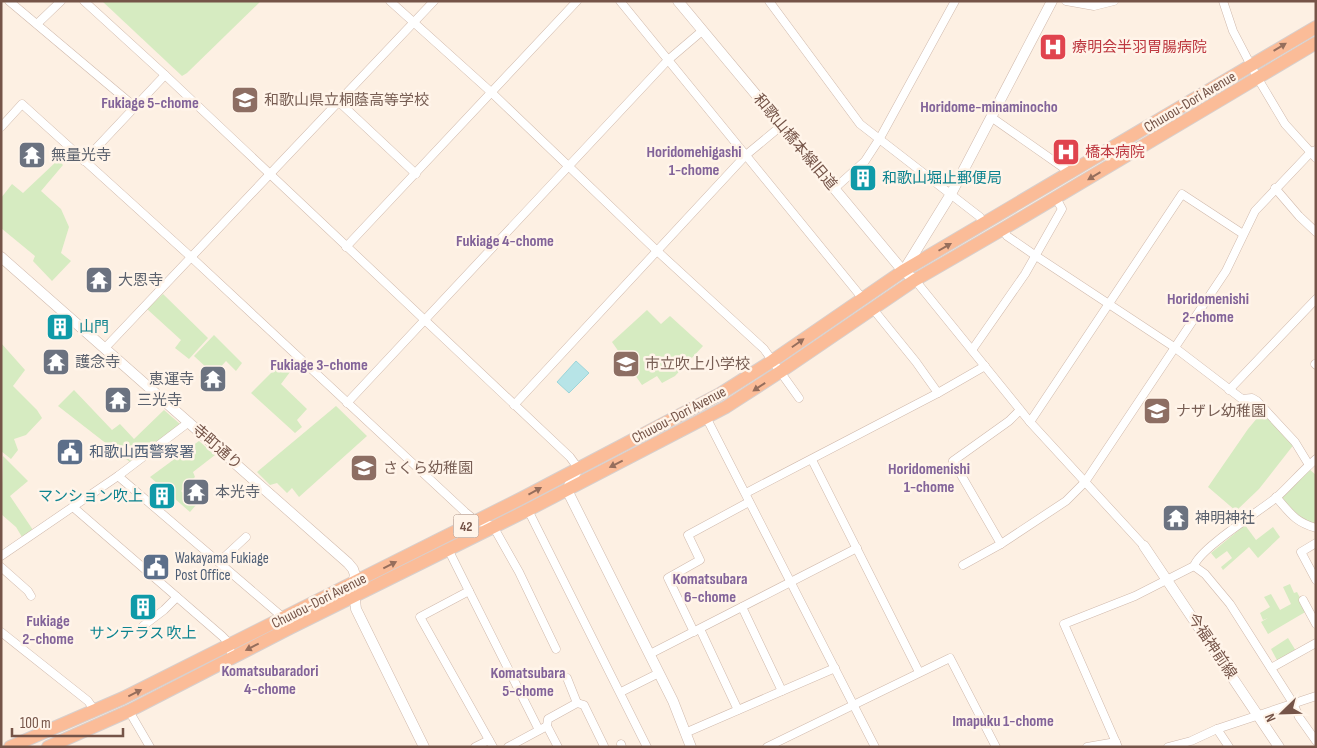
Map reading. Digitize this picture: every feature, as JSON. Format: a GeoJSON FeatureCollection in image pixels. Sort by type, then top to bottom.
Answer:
{"type":"FeatureCollection","features":[{"type":"Feature","properties":{"kind":"highway","name":"Chuuou-Dori Avenue"},"geometry":{"type":"LineString","coordinates":[[287,623],[353,583],[720,394],[772,361],[903,271],[1316,27]]}},
{"type":"Feature","properties":{"kind":"highway","name":"Chuuou-Dori Avenue"},"geometry":{"type":"LineString","coordinates":[[10,747],[231,651],[287,623],[354,596],[528,510],[726,407],[915,280],[1003,230],[1316,43]]}},
{"type":"Feature","properties":{"kind":"highway","name":"Chuuou-Dori Avenue"},"geometry":{"type":"LineString","coordinates":[[55,745],[129,711],[231,651]]}},
{"type":"Feature","properties":{"kind":"street"},"geometry":{"type":"LineString","coordinates":[[9,1],[134,107]]}},
{"type":"Feature","properties":{"kind":"street"},"geometry":{"type":"LineString","coordinates":[[37,24],[61,1]]}},
{"type":"Feature","properties":{"kind":"street"},"geometry":{"type":"LineString","coordinates":[[84,1],[570,457],[578,468],[567,490],[673,701],[691,747]]}},
{"type":"Feature","properties":{"kind":"street"},"geometry":{"type":"LineString","coordinates":[[390,1],[491,92],[656,250],[764,349],[799,398]]}},
{"type":"Feature","properties":{"kind":"street"},"geometry":{"type":"LineString","coordinates":[[105,348],[434,1]]}},
{"type":"Feature","properties":{"kind":"street"},"geometry":{"type":"LineString","coordinates":[[346,247],[577,1]]}},
{"type":"Feature","properties":{"kind":"street"},"geometry":{"type":"LineString","coordinates":[[620,1],[863,299]]}},
{"type":"Feature","properties":{"kind":"street","name":"和歌山橋本線旧道"},"geometry":{"type":"LineString","coordinates":[[678,1],[903,271],[915,280]]}},
{"type":"Feature","properties":{"kind":"street"},"geometry":{"type":"LineString","coordinates":[[768,1],[860,124],[980,217],[982,226]]}},
{"type":"Feature","properties":{"kind":"street"},"geometry":{"type":"LineString","coordinates":[[834,189],[865,161],[880,138],[955,1]]}},
{"type":"Feature","properties":{"kind":"street"},"geometry":{"type":"LineString","coordinates":[[903,271],[951,194],[1052,1]]}},
{"type":"Feature","properties":{"kind":"street"},"geometry":{"type":"LineString","coordinates":[[1066,1],[1094,6],[1114,1]]}},
{"type":"Feature","properties":{"kind":"street"},"geometry":{"type":"LineString","coordinates":[[963,565],[1001,544],[1066,501],[1085,482],[1174,346],[1226,271],[1254,211],[1275,188],[1314,153],[1285,124],[1257,78],[1233,31],[1223,1]]}},
{"type":"Feature","properties":{"kind":"street"},"geometry":{"type":"LineString","coordinates":[[347,403],[668,60],[702,31]]}},
{"type":"Feature","properties":{"kind":"street"},"geometry":{"type":"LineString","coordinates":[[84,161],[165,75]]}},
{"type":"Feature","properties":{"kind":"street"},"geometry":{"type":"LineString","coordinates":[[338,101],[416,174]]}},
{"type":"Feature","properties":{"kind":"street"},"geometry":{"type":"LineString","coordinates":[[1,127],[22,104],[191,257],[476,521],[493,526],[519,572],[556,649]]}},
{"type":"Feature","properties":{"kind":"street"},"geometry":{"type":"LineString","coordinates":[[991,118],[1070,173]]}},
{"type":"Feature","properties":{"kind":"street"},"geometry":{"type":"LineString","coordinates":[[514,405],[746,155],[781,126]]}},
{"type":"Feature","properties":{"kind":"street"},"geometry":{"type":"LineString","coordinates":[[1275,188],[1299,216],[1316,232]]}},
{"type":"Feature","properties":{"kind":"street"},"geometry":{"type":"LineString","coordinates":[[1030,422],[1182,194],[1243,234]]}},
{"type":"Feature","properties":{"kind":"street"},"geometry":{"type":"LineString","coordinates":[[972,350],[1036,256],[1062,210],[1056,198]]}},
{"type":"Feature","properties":{"kind":"street"},"geometry":{"type":"LineString","coordinates":[[1003,230],[1007,236],[1036,256],[1174,346],[1242,399],[1252,398],[1257,401],[1295,442],[1309,465]]}},
{"type":"Feature","properties":{"kind":"street","name":"寺町通り"},"geometry":{"type":"LineString","coordinates":[[1,257],[348,563],[355,575],[353,583],[356,609],[424,747]]}},
{"type":"Feature","properties":{"kind":"street"},"geometry":{"type":"LineString","coordinates":[[915,280],[1030,422],[1144,546]]}},
{"type":"Feature","properties":{"kind":"street"},"geometry":{"type":"LineString","coordinates":[[1229,390],[1316,299]]}},
{"type":"Feature","properties":{"kind":"street"},"geometry":{"type":"LineString","coordinates":[[873,309],[916,362],[938,393]]}},
{"type":"Feature","properties":{"kind":"street"},"geometry":{"type":"LineString","coordinates":[[746,493],[812,460],[985,366]]}},
{"type":"Feature","properties":{"kind":"street"},"geometry":{"type":"LineString","coordinates":[[1001,544],[953,461],[1009,421],[1020,410]]}},
{"type":"Feature","properties":{"kind":"street"},"geometry":{"type":"LineString","coordinates":[[706,417],[875,747]]}},
{"type":"Feature","properties":{"kind":"street"},"geometry":{"type":"LineString","coordinates":[[1,556],[118,476],[189,422]]}},
{"type":"Feature","properties":{"kind":"street"},"geometry":{"type":"LineString","coordinates":[[1087,747],[1117,745],[1064,624],[1135,596],[1194,566],[1195,561],[1215,543],[1276,497],[1316,459]]}},
{"type":"Feature","properties":{"kind":"street"},"geometry":{"type":"LineString","coordinates":[[812,460],[919,672]]}},
{"type":"Feature","properties":{"kind":"street"},"geometry":{"type":"LineString","coordinates":[[118,476],[287,623]]}},
{"type":"Feature","properties":{"kind":"street"},"geometry":{"type":"LineString","coordinates":[[1276,497],[1295,519],[1316,528]]}},
{"type":"Feature","properties":{"kind":"street"},"geometry":{"type":"LineString","coordinates":[[738,710],[668,578],[700,560],[688,535],[749,502]]}},
{"type":"Feature","properties":{"kind":"street"},"geometry":{"type":"LineString","coordinates":[[73,506],[222,636],[231,651]]}},
{"type":"Feature","properties":{"kind":"street"},"geometry":{"type":"LineString","coordinates":[[528,510],[647,747]]}},
{"type":"Feature","properties":{"kind":"street"},"geometry":{"type":"LineString","coordinates":[[219,562],[246,537]]}},
{"type":"Feature","properties":{"kind":"street"},"geometry":{"type":"LineString","coordinates":[[1316,544],[1301,552],[1316,580]]}},
{"type":"Feature","properties":{"kind":"street","name":"今福神前線"},"geometry":{"type":"LineString","coordinates":[[1144,546],[1279,747]]}},
{"type":"Feature","properties":{"kind":"street"},"geometry":{"type":"LineString","coordinates":[[650,654],[857,548]]}},
{"type":"Feature","properties":{"kind":"street"},"geometry":{"type":"LineString","coordinates":[[448,549],[543,728],[558,747]]}},
{"type":"Feature","properties":{"kind":"street"},"geometry":{"type":"LineString","coordinates":[[1194,566],[1205,574],[1230,604],[1293,703],[1299,717],[1316,741]]}},
{"type":"Feature","properties":{"kind":"street"},"geometry":{"type":"LineString","coordinates":[[1,567],[28,591],[31,596]]}},
{"type":"Feature","properties":{"kind":"street"},"geometry":{"type":"LineString","coordinates":[[469,591],[420,617],[491,743],[475,747]]}},
{"type":"Feature","properties":{"kind":"street"},"geometry":{"type":"LineString","coordinates":[[143,626],[177,597]]}},
{"type":"Feature","properties":{"kind":"street"},"geometry":{"type":"LineString","coordinates":[[1303,600],[1316,624]]}},
{"type":"Feature","properties":{"kind":"street"},"geometry":{"type":"LineString","coordinates":[[742,607],[782,691]]}},
{"type":"Feature","properties":{"kind":"street"},"geometry":{"type":"LineString","coordinates":[[1,632],[88,701],[95,711]]}},
{"type":"Feature","properties":{"kind":"street"},"geometry":{"type":"LineString","coordinates":[[1271,668],[1316,643]]}},
{"type":"Feature","properties":{"kind":"street"},"geometry":{"type":"LineString","coordinates":[[767,747],[950,658],[996,747]]}},
{"type":"Feature","properties":{"kind":"street"},"geometry":{"type":"LineString","coordinates":[[685,733],[835,668]]}},
{"type":"Feature","properties":{"kind":"street"},"geometry":{"type":"LineString","coordinates":[[621,692],[659,673]]}},
{"type":"Feature","properties":{"kind":"street"},"geometry":{"type":"LineString","coordinates":[[567,678],[578,703]]}},
{"type":"Feature","properties":{"kind":"street"},"geometry":{"type":"LineString","coordinates":[[1172,746],[1191,741],[1217,728],[1316,696]]}},
{"type":"Feature","properties":{"kind":"street"},"geometry":{"type":"LineString","coordinates":[[508,747],[517,745],[543,728],[548,719],[578,703],[584,705],[604,746]]}},
{"type":"Feature","properties":{"kind":"street"},"geometry":{"type":"LineString","coordinates":[[129,711],[150,747]]}},
{"type":"Feature","properties":{"kind":"street"},"geometry":{"type":"LineString","coordinates":[[1217,728],[1228,747]]}},
{"type":"Feature","properties":{"kind":"street"},"geometry":{"type":"LineString","coordinates":[[52,730],[55,745]]}},
{"type":"Feature","properties":{"kind":"green space"},"geometry":{"type":"Polygon","coordinates":[[[102,1],[261,1],[182,76],[102,1]]]}},
{"type":"Feature","properties":{"kind":"green space"},"geometry":{"type":"Polygon","coordinates":[[[58,160],[63,165],[41,191],[61,209],[69,227],[61,253],[71,261],[52,281],[33,261],[35,256],[1,228],[1,198],[12,184],[23,193],[58,160]]]}},
{"type":"Feature","properties":{"kind":"green space"},"geometry":{"type":"Polygon","coordinates":[[[163,294],[208,338],[189,359],[175,348],[181,340],[147,309],[163,294]]]}},
{"type":"Feature","properties":{"kind":"green space"},"geometry":{"type":"Polygon","coordinates":[[[647,310],[661,324],[670,316],[703,346],[675,376],[662,383],[657,376],[642,385],[612,342],[647,310]]]}},
{"type":"Feature","properties":{"kind":"green space"},"geometry":{"type":"Polygon","coordinates":[[[214,335],[242,363],[236,371],[226,361],[206,383],[199,377],[207,368],[194,356],[214,335]]]}},
{"type":"Feature","properties":{"kind":"green space"},"geometry":{"type":"Polygon","coordinates":[[[1,343],[25,370],[13,386],[37,410],[42,418],[26,435],[14,439],[18,450],[11,459],[1,451],[1,343]]]}},
{"type":"Feature","properties":{"kind":"green space"},"geometry":{"type":"Polygon","coordinates":[[[281,363],[290,372],[281,384],[307,409],[297,420],[302,427],[295,433],[251,393],[281,363]]]}},
{"type":"Feature","properties":{"kind":"green space"},"geometry":{"type":"Polygon","coordinates":[[[74,390],[112,430],[120,424],[134,439],[164,410],[180,424],[130,462],[58,406],[74,390]]]}},
{"type":"Feature","properties":{"kind":"green space"},"geometry":{"type":"Polygon","coordinates":[[[1257,405],[1295,443],[1259,489],[1236,511],[1208,487],[1258,417],[1253,411],[1257,405]]]}},
{"type":"Feature","properties":{"kind":"green space"},"geometry":{"type":"Polygon","coordinates":[[[336,406],[367,436],[299,497],[292,488],[287,493],[277,483],[270,485],[257,472],[336,406]]]}},
{"type":"Feature","properties":{"kind":"green space"},"geometry":{"type":"Polygon","coordinates":[[[199,441],[215,455],[193,472],[195,477],[181,491],[196,505],[190,512],[150,477],[199,441]]]}},
{"type":"Feature","properties":{"kind":"green space"},"geometry":{"type":"Polygon","coordinates":[[[3,456],[28,481],[10,496],[33,530],[22,537],[16,527],[1,514],[3,456]]]}},
{"type":"Feature","properties":{"kind":"green space"},"geometry":{"type":"Polygon","coordinates":[[[1309,469],[1316,475],[1316,525],[1302,522],[1280,496],[1309,469]]]}},
{"type":"Feature","properties":{"kind":"green space"},"geometry":{"type":"Polygon","coordinates":[[[1245,525],[1256,540],[1273,527],[1280,537],[1258,558],[1249,547],[1223,570],[1221,567],[1232,558],[1227,551],[1216,559],[1211,553],[1245,525]]]}},
{"type":"Feature","properties":{"kind":"green space"},"geometry":{"type":"Polygon","coordinates":[[[1290,584],[1294,593],[1297,592],[1307,611],[1268,634],[1261,622],[1268,618],[1263,620],[1260,613],[1270,607],[1264,597],[1271,594],[1280,610],[1291,604],[1283,587],[1290,584]]]}},
{"type":"Feature","properties":{"kind":"green space"},"geometry":{"type":"Polygon","coordinates":[[[1288,638],[1296,651],[1278,662],[1271,649],[1288,638]]]}},
{"type":"Feature","properties":{"kind":"water"},"geometry":{"type":"Polygon","coordinates":[[[576,361],[589,373],[569,393],[557,382],[576,361]]]}},
{"type":"Feature","properties":{"kind":"place","name":"療明会半羽胃腸病院"},"geometry":{"type":"Point","coordinates":[1053,47]}},
{"type":"Feature","properties":{"kind":"place","name":"和歌山県立桐蔭高等学校"},"geometry":{"type":"Point","coordinates":[245,100]}},
{"type":"Feature","properties":{"kind":"place","name":"橋本病院"},"geometry":{"type":"Point","coordinates":[1066,152]}},
{"type":"Feature","properties":{"kind":"place","name":"無量光寺"},"geometry":{"type":"Point","coordinates":[32,155]}},
{"type":"Feature","properties":{"kind":"place","name":"和歌山堀止郵便局"},"geometry":{"type":"Point","coordinates":[863,178]}},
{"type":"Feature","properties":{"kind":"place","name":"大恩寺"},"geometry":{"type":"Point","coordinates":[99,280]}},
{"type":"Feature","properties":{"kind":"place","name":"山門"},"geometry":{"type":"Point","coordinates":[60,327]}},
{"type":"Feature","properties":{"kind":"place","name":"護念寺"},"geometry":{"type":"Point","coordinates":[56,362]}},
{"type":"Feature","properties":{"kind":"place","name":"市立吹上小学校"},"geometry":{"type":"Point","coordinates":[626,364]}},
{"type":"Feature","properties":{"kind":"place","name":"恵運寺"},"geometry":{"type":"Point","coordinates":[213,379]}},
{"type":"Feature","properties":{"kind":"place","name":"三光寺"},"geometry":{"type":"Point","coordinates":[118,400]}},
{"type":"Feature","properties":{"kind":"place","name":"ナザレ幼稚園"},"geometry":{"type":"Point","coordinates":[1157,411]}},
{"type":"Feature","properties":{"kind":"place","name":"和歌山西警察署"},"geometry":{"type":"Point","coordinates":[70,452]}},
{"type":"Feature","properties":{"kind":"place","name":"さくら幼稚園"},"geometry":{"type":"Point","coordinates":[364,468]}},
{"type":"Feature","properties":{"kind":"place","name":"本光寺"},"geometry":{"type":"Point","coordinates":[196,492]}},
{"type":"Feature","properties":{"kind":"place","name":"マンション吹上"},"geometry":{"type":"Point","coordinates":[162,496]}},
{"type":"Feature","properties":{"kind":"place","name":"神明神社"},"geometry":{"type":"Point","coordinates":[1176,518]}},
{"type":"Feature","properties":{"kind":"place","name":"Wakayama Fukiage Post Office"},"geometry":{"type":"Point","coordinates":[156,567]}},
{"type":"Feature","properties":{"kind":"place","name":"サンテラス 吹上"},"geometry":{"type":"Point","coordinates":[143,607]}},
{"type":"Feature","properties":{"kind":"district","name":"Fukiage 5-chome"},"geometry":{"type":"Point","coordinates":[150,103]}},
{"type":"Feature","properties":{"kind":"district","name":"Horidome-minaminocho"},"geometry":{"type":"Point","coordinates":[989,107]}},
{"type":"Feature","properties":{"kind":"district","name":"Horidomehigashi 1-chome"},"geometry":{"type":"Point","coordinates":[694,161]}},
{"type":"Feature","properties":{"kind":"district","name":"Fukiage 4-chome"},"geometry":{"type":"Point","coordinates":[505,241]}},
{"type":"Feature","properties":{"kind":"district","name":"Horidomenishi 2-chome"},"geometry":{"type":"Point","coordinates":[1208,308]}},
{"type":"Feature","properties":{"kind":"district","name":"Fukiage 3-chome"},"geometry":{"type":"Point","coordinates":[319,365]}},
{"type":"Feature","properties":{"kind":"district","name":"Horidomenishi 1-chome"},"geometry":{"type":"Point","coordinates":[929,478]}},
{"type":"Feature","properties":{"kind":"district","name":"Komatsubara 6-chome"},"geometry":{"type":"Point","coordinates":[710,588]}},
{"type":"Feature","properties":{"kind":"district","name":"Fukiage 2-chome"},"geometry":{"type":"Point","coordinates":[48,630]}},
{"type":"Feature","properties":{"kind":"district","name":"Komatsubaradori 4-chome"},"geometry":{"type":"Point","coordinates":[270,680]}},
{"type":"Feature","properties":{"kind":"district","name":"Komatsubara 5-chome"},"geometry":{"type":"Point","coordinates":[528,682]}},
{"type":"Feature","properties":{"kind":"district","name":"Imapuku 1-chome"},"geometry":{"type":"Point","coordinates":[1003,721]}}]}
